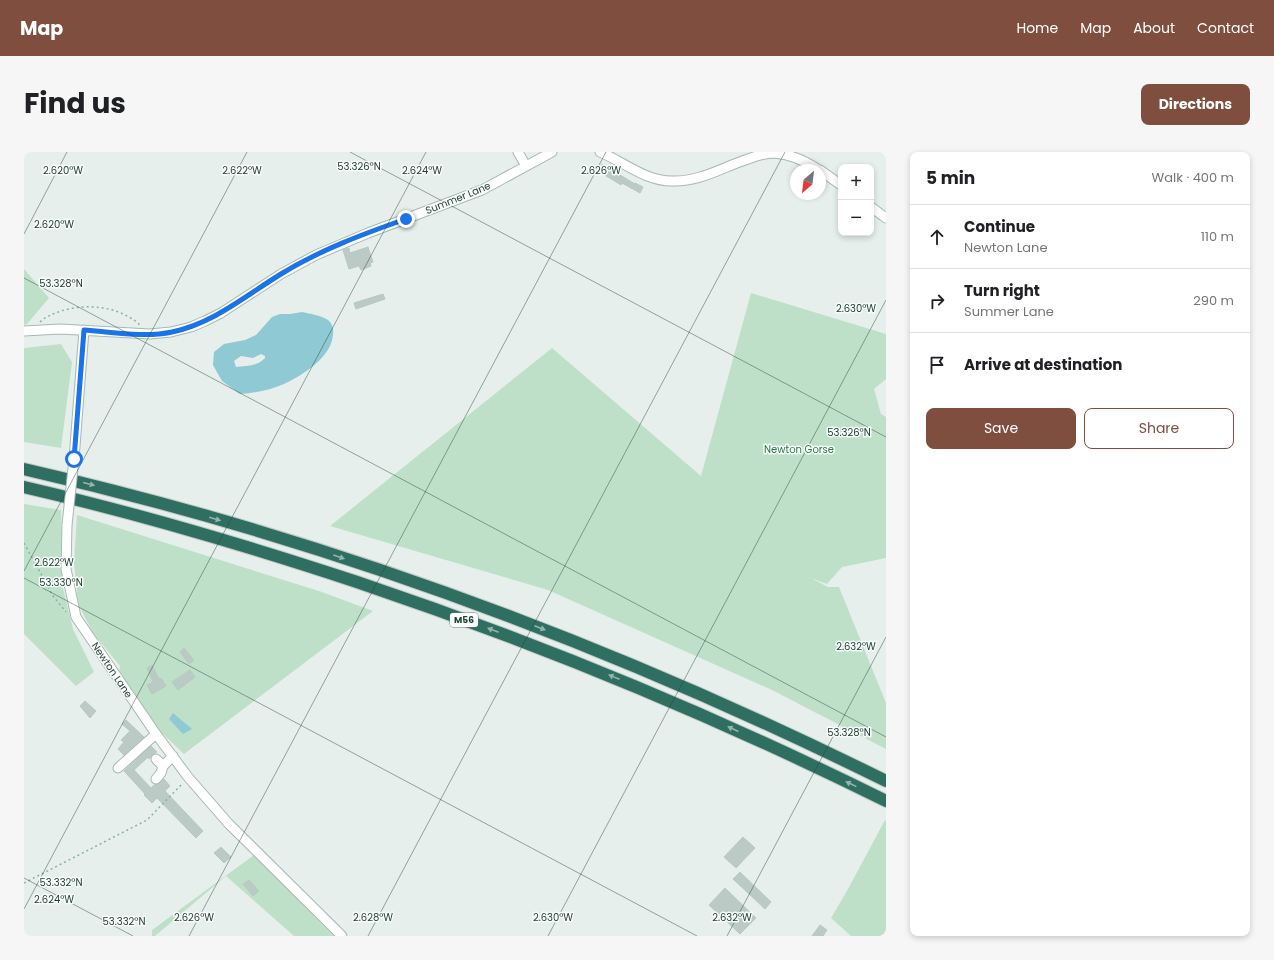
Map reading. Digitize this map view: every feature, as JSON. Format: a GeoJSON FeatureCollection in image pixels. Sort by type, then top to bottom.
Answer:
{"type":"FeatureCollection","features":[{"type":"Feature","properties":{"kind":"highway","name":"M56"},"geometry":{"type":"LineString","coordinates":[[24,469],[116,491],[256,531],[334,555],[477,604],[689,689],[789,734],[886,781]]}},
{"type":"Feature","properties":{"kind":"highway","name":"M56"},"geometry":{"type":"LineString","coordinates":[[24,487],[251,548],[366,585],[472,622],[552,652],[675,703],[886,801]]}},
{"type":"Feature","properties":{"kind":"street"},"geometry":{"type":"LineString","coordinates":[[518,152],[526,166]]}},
{"type":"Feature","properties":{"kind":"street","name":"Summer Lane"},"geometry":{"type":"LineString","coordinates":[[24,331],[37,329],[84,330],[150,334],[171,332],[205,321],[221,313],[281,274],[316,254],[482,190],[552,152]]}},
{"type":"Feature","properties":{"kind":"street"},"geometry":{"type":"LineString","coordinates":[[600,152],[636,171],[659,180],[671,181],[680,181],[699,177],[750,158],[774,153],[790,155],[808,164]]}},
{"type":"Feature","properties":{"kind":"street"},"geometry":{"type":"LineString","coordinates":[[826,174],[838,183]]}},
{"type":"Feature","properties":{"kind":"street"},"geometry":{"type":"LineString","coordinates":[[874,209],[886,218]]}},
{"type":"Feature","properties":{"kind":"street","name":"Newton Lane"},"geometry":{"type":"LineString","coordinates":[[84,330],[74,459],[67,525],[66,569],[76,617],[156,734],[188,777],[228,823],[342,936]]}},
{"type":"Feature","properties":{"kind":"street"},"geometry":{"type":"LineString","coordinates":[[118,768],[156,734]]}},
{"type":"Feature","properties":{"kind":"street"},"geometry":{"type":"LineString","coordinates":[[156,779],[161,773],[163,766],[173,756]]}},
{"type":"Feature","properties":{"kind":"street"},"geometry":{"type":"LineString","coordinates":[[156,759],[163,766]]}},
{"type":"Feature","properties":{"kind":"path"},"geometry":{"type":"LineString","coordinates":[[37,329],[40,321],[50,315],[74,307],[94,306],[116,311],[136,321],[150,334]]}},
{"type":"Feature","properties":{"kind":"path"},"geometry":{"type":"LineString","coordinates":[[24,543],[53,596],[67,614],[76,617]]}},
{"type":"Feature","properties":{"kind":"path"},"geometry":{"type":"LineString","coordinates":[[24,883],[146,820],[188,777]]}},
{"type":"Feature","properties":{"kind":"green space"},"geometry":{"type":"Polygon","coordinates":[[[24,269],[49,298],[27,324],[24,325],[24,269]]]}},
{"type":"Feature","properties":{"kind":"green space","name":"Newton Gorse"},"geometry":{"type":"Polygon","coordinates":[[[751,293],[886,334],[886,379],[874,389],[881,414],[886,417],[886,558],[842,567],[827,584],[811,578],[828,587],[839,587],[886,703],[886,749],[772,690],[548,590],[330,526],[552,348],[701,476],[751,293]]]}},
{"type":"Feature","properties":{"kind":"green space"},"geometry":{"type":"Polygon","coordinates":[[[61,344],[72,362],[61,448],[24,442],[24,348],[61,344]]]}},
{"type":"Feature","properties":{"kind":"green space"},"geometry":{"type":"Polygon","coordinates":[[[24,504],[61,510],[63,588],[73,629],[94,672],[76,686],[24,634],[24,504]]]}},
{"type":"Feature","properties":{"kind":"green space"},"geometry":{"type":"Polygon","coordinates":[[[77,515],[322,592],[373,611],[184,754],[149,718],[119,672],[120,666],[93,633],[78,604],[74,562],[77,515]]]}},
{"type":"Feature","properties":{"kind":"green space"},"geometry":{"type":"Polygon","coordinates":[[[885,820],[886,936],[851,936],[831,918],[885,820]]]}},
{"type":"Feature","properties":{"kind":"green space"},"geometry":{"type":"Polygon","coordinates":[[[254,855],[334,936],[294,936],[226,876],[155,936],[152,936],[152,930],[254,855]]]}},
{"type":"Feature","properties":{"kind":"water"},"geometry":{"type":"Polygon","coordinates":[[[302,312],[312,314],[325,318],[331,323],[333,334],[331,342],[328,350],[322,358],[300,376],[279,386],[262,391],[240,394],[222,381],[213,365],[214,352],[224,344],[245,340],[256,335],[272,317],[280,314],[302,312]],[[261,354],[253,358],[241,356],[234,361],[236,367],[248,366],[259,363],[265,358],[265,356],[261,354]]]}},
{"type":"Feature","properties":{"kind":"water"},"geometry":{"type":"Polygon","coordinates":[[[173,713],[192,729],[183,734],[169,719],[173,713]]]}},
{"type":"Feature","properties":{"kind":"building"},"geometry":{"type":"Polygon","coordinates":[[[602,164],[635,184],[643,187],[640,193],[622,183],[621,185],[598,171],[602,164]]]}},
{"type":"Feature","properties":{"kind":"building"},"geometry":{"type":"Polygon","coordinates":[[[368,247],[373,262],[370,263],[371,266],[361,270],[359,266],[349,269],[343,250],[349,248],[350,253],[368,247]]]}},
{"type":"Feature","properties":{"kind":"building"},"geometry":{"type":"Polygon","coordinates":[[[383,294],[385,299],[356,309],[354,303],[383,294]]]}},
{"type":"Feature","properties":{"kind":"building"},"geometry":{"type":"Polygon","coordinates":[[[184,648],[194,660],[189,664],[180,652],[184,648]]]}},
{"type":"Feature","properties":{"kind":"building"},"geometry":{"type":"Polygon","coordinates":[[[152,665],[159,679],[161,678],[166,686],[152,694],[147,685],[153,682],[147,668],[152,665]]]}},
{"type":"Feature","properties":{"kind":"building"},"geometry":{"type":"Polygon","coordinates":[[[190,670],[195,677],[178,690],[172,682],[190,670]]]}},
{"type":"Feature","properties":{"kind":"building"},"geometry":{"type":"Polygon","coordinates":[[[85,701],[96,711],[90,718],[80,706],[85,701]]]}},
{"type":"Feature","properties":{"kind":"building"},"geometry":{"type":"Polygon","coordinates":[[[126,720],[144,737],[124,755],[118,749],[124,742],[121,740],[130,731],[122,724],[126,720]]]}},
{"type":"Feature","properties":{"kind":"building"},"geometry":{"type":"Polygon","coordinates":[[[151,746],[157,752],[149,759],[148,757],[134,770],[151,788],[164,779],[170,786],[165,791],[203,831],[196,838],[157,798],[152,803],[124,771],[151,746]]]}},
{"type":"Feature","properties":{"kind":"building"},"geometry":{"type":"Polygon","coordinates":[[[743,837],[755,848],[736,868],[724,857],[743,837]]]}},
{"type":"Feature","properties":{"kind":"building"},"geometry":{"type":"Polygon","coordinates":[[[221,847],[231,857],[224,863],[214,853],[221,847]]]}},
{"type":"Feature","properties":{"kind":"building"},"geometry":{"type":"Polygon","coordinates":[[[740,872],[771,902],[765,909],[733,879],[740,872]]]}},
{"type":"Feature","properties":{"kind":"building"},"geometry":{"type":"Polygon","coordinates":[[[249,880],[259,891],[253,896],[243,884],[249,880]]]}},
{"type":"Feature","properties":{"kind":"building"},"geometry":{"type":"Polygon","coordinates":[[[725,888],[756,918],[740,934],[709,905],[725,888]]]}},
{"type":"Feature","properties":{"kind":"building"},"geometry":{"type":"Polygon","coordinates":[[[820,925],[827,930],[823,936],[812,936],[820,925]]]}},
{"type":"Feature","properties":{"kind":"route"},"geometry":{"type":"LineString","coordinates":[[74,459],[84,330],[150,334],[171,332],[191,326],[221,313],[281,274],[316,254],[406,219]]}}]}
